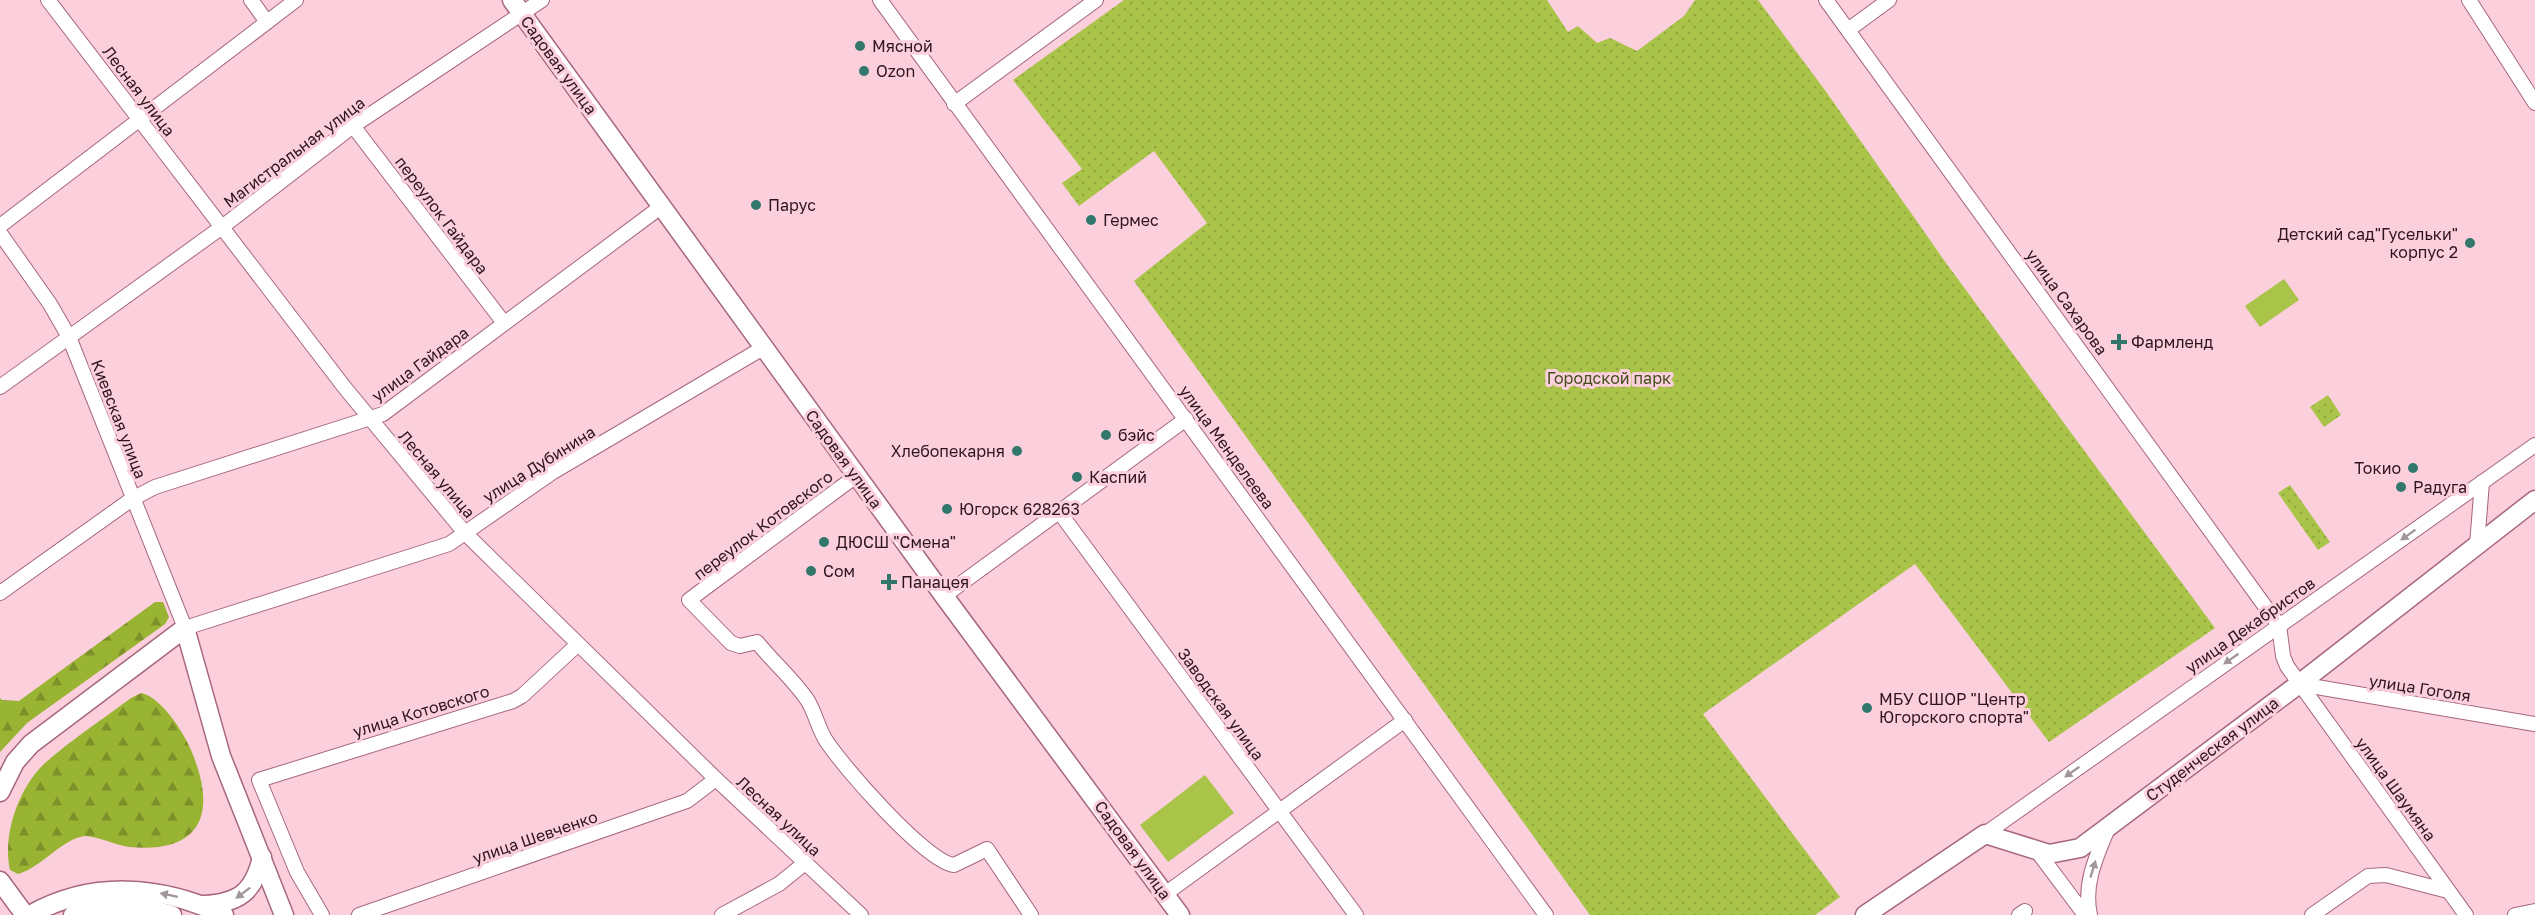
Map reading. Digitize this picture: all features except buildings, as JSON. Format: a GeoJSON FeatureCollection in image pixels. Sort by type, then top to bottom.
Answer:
{"type":"FeatureCollection","features":[{"type":"Feature","properties":{"kind":"street","name":"Лесная улица"},"geometry":{"type":"LineString","coordinates":[[48,0],[369,418],[465,533],[577,645],[861,915]]}},
{"type":"Feature","properties":{"kind":"street"},"geometry":{"type":"LineString","coordinates":[[251,0],[267,22]]}},
{"type":"Feature","properties":{"kind":"street"},"geometry":{"type":"LineString","coordinates":[[0,226],[296,0]]}},
{"type":"Feature","properties":{"kind":"street","name":"Магистральная улица"},"geometry":{"type":"LineString","coordinates":[[0,387],[222,227],[353,126],[517,7],[542,0]]}},
{"type":"Feature","properties":{"kind":"street","name":"улица Менделеева"},"geometry":{"type":"LineString","coordinates":[[880,0],[1546,915]]}},
{"type":"Feature","properties":{"kind":"street"},"geometry":{"type":"LineString","coordinates":[[954,104],[1096,0]]}},
{"type":"Feature","properties":{"kind":"street","name":"улица Сахарова"},"geometry":{"type":"LineString","coordinates":[[1826,0],[2278,625]]}},
{"type":"Feature","properties":{"kind":"street"},"geometry":{"type":"LineString","coordinates":[[1848,30],[1889,0]]}},
{"type":"Feature","properties":{"kind":"street"},"geometry":{"type":"LineString","coordinates":[[2469,0],[2535,104]]}},
{"type":"Feature","properties":{"kind":"street","name":"Садовая улица"},"geometry":{"type":"LineString","coordinates":[[517,7],[856,476],[1180,915]]}},
{"type":"Feature","properties":{"kind":"street","name":"переулок Гайдара"},"geometry":{"type":"LineString","coordinates":[[353,126],[504,323]]}},
{"type":"Feature","properties":{"kind":"street","name":"улица Гайдара"},"geometry":{"type":"LineString","coordinates":[[0,593],[132,499],[192,473],[383,414],[662,206]]}},
{"type":"Feature","properties":{"kind":"street","name":"Киевская улица"},"geometry":{"type":"LineString","coordinates":[[0,233],[51,304],[69,337],[185,628]]}},
{"type":"Feature","properties":{"kind":"street","name":"улица Дубинина"},"geometry":{"type":"LineString","coordinates":[[185,628],[449,544],[552,472],[764,348]]}},
{"type":"Feature","properties":{"kind":"street"},"geometry":{"type":"LineString","coordinates":[[944,596],[1186,419]]}},
{"type":"Feature","properties":{"kind":"street","name":"улица Декабристов"},"geometry":{"type":"LineString","coordinates":[[1985,834],[2535,445]]}},
{"type":"Feature","properties":{"kind":"street","name":"переулок Котовского"},"geometry":{"type":"LineString","coordinates":[[856,476],[690,600],[731,644],[740,646],[757,642],[808,702],[826,740],[879,805],[938,860],[954,866],[987,849],[1031,915]]}},
{"type":"Feature","properties":{"kind":"street"},"geometry":{"type":"LineString","coordinates":[[2477,545],[2482,482]]}},
{"type":"Feature","properties":{"kind":"street","name":"Студенческая улица"},"geometry":{"type":"LineString","coordinates":[[1985,834],[2049,854],[2072,851],[2299,684],[2535,500]]}},
{"type":"Feature","properties":{"kind":"street","name":"Заводская улица"},"geometry":{"type":"LineString","coordinates":[[1060,513],[1356,915]]}},
{"type":"Feature","properties":{"kind":"street","name":"улица Шаумяна"},"geometry":{"type":"LineString","coordinates":[[2278,625],[2283,656],[2299,684],[2466,915]]}},
{"type":"Feature","properties":{"kind":"street"},"geometry":{"type":"LineString","coordinates":[[0,792],[15,762],[31,744],[185,628],[221,756],[284,915]]}},
{"type":"Feature","properties":{"kind":"street","name":"улица Котовского"},"geometry":{"type":"LineString","coordinates":[[322,915],[297,872],[259,780],[513,700],[522,696],[577,645]]}},
{"type":"Feature","properties":{"kind":"street","name":"улица Гоголя"},"geometry":{"type":"LineString","coordinates":[[2299,684],[2535,724]]}},
{"type":"Feature","properties":{"kind":"street"},"geometry":{"type":"LineString","coordinates":[[1165,894],[1405,720]]}},
{"type":"Feature","properties":{"kind":"street","name":"улица Шевченко"},"geometry":{"type":"LineString","coordinates":[[359,915],[687,801],[716,779]]}},
{"type":"Feature","properties":{"kind":"street"},"geometry":{"type":"LineString","coordinates":[[2090,915],[2087,902],[2091,873],[2109,826]]}},
{"type":"Feature","properties":{"kind":"street"},"geometry":{"type":"LineString","coordinates":[[1865,915],[1985,834]]}},
{"type":"Feature","properties":{"kind":"street"},"geometry":{"type":"LineString","coordinates":[[2037,851],[2085,915]]}},
{"type":"Feature","properties":{"kind":"street"},"geometry":{"type":"LineString","coordinates":[[204,905],[229,902],[244,893],[257,878],[261,857]]}},
{"type":"Feature","properties":{"kind":"street"},"geometry":{"type":"LineString","coordinates":[[722,915],[779,884],[805,863]]}},
{"type":"Feature","properties":{"kind":"street"},"geometry":{"type":"LineString","coordinates":[[2312,915],[2368,876],[2386,875],[2448,891]]}},
{"type":"Feature","properties":{"kind":"street"},"geometry":{"type":"LineString","coordinates":[[0,881],[25,915]]}},
{"type":"Feature","properties":{"kind":"street"},"geometry":{"type":"LineString","coordinates":[[36,911],[71,896],[121,889],[177,897],[204,905],[224,915]]}},
{"type":"Feature","properties":{"kind":"street"},"geometry":{"type":"LineString","coordinates":[[73,915],[100,908],[128,907],[172,915]]}},
{"type":"Feature","properties":{"kind":"street"},"geometry":{"type":"LineString","coordinates":[[2514,915],[2535,911]]}},
{"type":"Feature","properties":{"kind":"green space","name":"Городской парк"},"geometry":{"type":"Polygon","coordinates":[[[1124,0],[1547,0],[1568,32],[1578,26],[1597,43],[1610,38],[1637,51],[1684,16],[1695,0],[1758,0],[1827,93],[1946,263],[2215,628],[2049,742],[1915,564],[1703,714],[1840,897],[1815,915],[1590,915],[1134,281],[1207,223],[1154,151],[1079,206],[1062,183],[1082,169],[1013,80],[1124,0]]]}},
{"type":"Feature","properties":{"kind":"green space"},"geometry":{"type":"Polygon","coordinates":[[[2284,279],[2299,300],[2260,327],[2245,306],[2284,279]]]}},
{"type":"Feature","properties":{"kind":"green space"},"geometry":{"type":"Polygon","coordinates":[[[2328,395],[2341,415],[2324,427],[2310,407],[2328,395]]]}},
{"type":"Feature","properties":{"kind":"green space"},"geometry":{"type":"Polygon","coordinates":[[[2290,485],[2330,542],[2318,550],[2278,493],[2290,485]]]}},
{"type":"Feature","properties":{"kind":"green space"},"geometry":{"type":"Polygon","coordinates":[[[155,602],[163,602],[169,617],[165,624],[27,723],[0,752],[0,698],[19,701],[155,602]]]}},
{"type":"Feature","properties":{"kind":"green space"},"geometry":{"type":"Polygon","coordinates":[[[141,693],[149,696],[164,708],[183,734],[191,750],[203,792],[203,809],[198,824],[188,835],[174,843],[154,847],[129,847],[85,836],[68,842],[27,871],[18,874],[10,870],[8,842],[11,827],[20,798],[27,785],[45,763],[77,737],[141,693]]]}},
{"type":"Feature","properties":{"kind":"green space"},"geometry":{"type":"Polygon","coordinates":[[[1205,775],[1234,813],[1168,862],[1140,825],[1205,775]]]}},
{"type":"Feature","properties":{"kind":"place","name":"Мясной"},"geometry":{"type":"Point","coordinates":[860,46]}},
{"type":"Feature","properties":{"kind":"place","name":"Ozon"},"geometry":{"type":"Point","coordinates":[864,71]}},
{"type":"Feature","properties":{"kind":"place","name":"Парус"},"geometry":{"type":"Point","coordinates":[756,205]}},
{"type":"Feature","properties":{"kind":"place","name":"Гермес"},"geometry":{"type":"Point","coordinates":[1091,220]}},
{"type":"Feature","properties":{"kind":"place","name":"Детский сад\"Гусельки\" корпус 2"},"geometry":{"type":"Point","coordinates":[2470,243]}},
{"type":"Feature","properties":{"kind":"place","name":"Фармленд"},"geometry":{"type":"Point","coordinates":[2119,342]}},
{"type":"Feature","properties":{"kind":"place","name":"бэйс"},"geometry":{"type":"Point","coordinates":[1106,435]}},
{"type":"Feature","properties":{"kind":"place","name":"Хлебопекарня"},"geometry":{"type":"Point","coordinates":[1017,451]}},
{"type":"Feature","properties":{"kind":"place","name":"Токио"},"geometry":{"type":"Point","coordinates":[2413,468]}},
{"type":"Feature","properties":{"kind":"place","name":"Каспий"},"geometry":{"type":"Point","coordinates":[1077,477]}},
{"type":"Feature","properties":{"kind":"place","name":"Радуга"},"geometry":{"type":"Point","coordinates":[2401,487]}},
{"type":"Feature","properties":{"kind":"place","name":"Югорск 628263"},"geometry":{"type":"Point","coordinates":[947,509]}},
{"type":"Feature","properties":{"kind":"place","name":"ДЮСШ \"Смена\""},"geometry":{"type":"Point","coordinates":[824,542]}},
{"type":"Feature","properties":{"kind":"place","name":"Сом"},"geometry":{"type":"Point","coordinates":[811,571]}},
{"type":"Feature","properties":{"kind":"place","name":"Панацея"},"geometry":{"type":"Point","coordinates":[889,582]}},
{"type":"Feature","properties":{"kind":"place","name":"МБУ СШОР \"Центр Югорского спорта\""},"geometry":{"type":"Point","coordinates":[1867,708]}}]}
